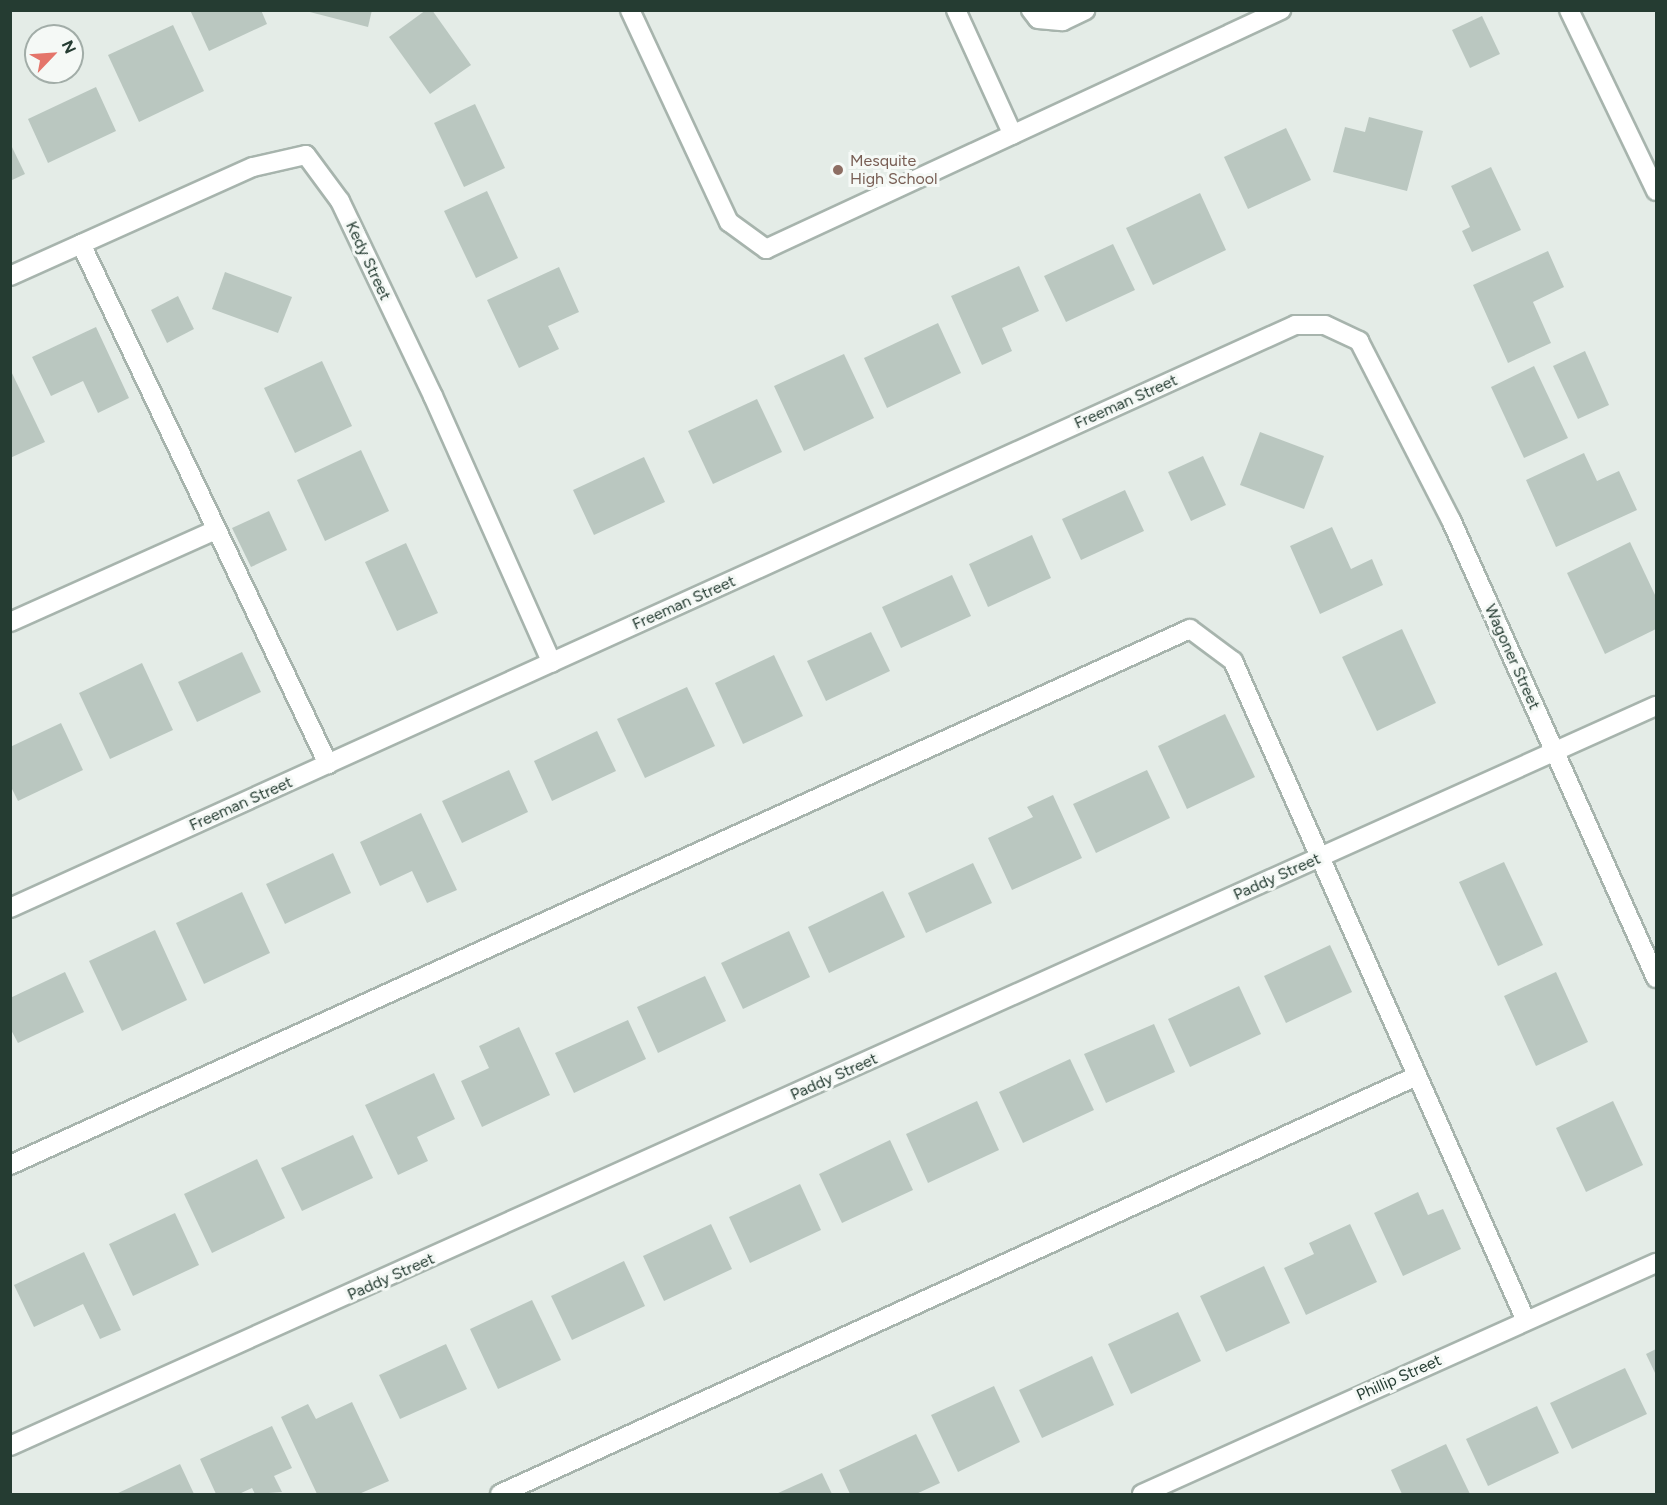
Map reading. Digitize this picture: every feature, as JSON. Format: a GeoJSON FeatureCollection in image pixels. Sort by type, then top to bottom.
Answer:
{"type":"FeatureCollection","features":[{"type":"Feature","properties":{"kind":"street"},"geometry":{"type":"LineString","coordinates":[[630,10],[729,222],[766,249],[1281,10]]}},
{"type":"Feature","properties":{"kind":"street"},"geometry":{"type":"LineString","coordinates":[[956,10],[1013,135]]}},
{"type":"Feature","properties":{"kind":"street"},"geometry":{"type":"LineString","coordinates":[[1031,10],[1038,19],[1063,21],[1086,10]]}},
{"type":"Feature","properties":{"kind":"street"},"geometry":{"type":"LineString","coordinates":[[1569,10],[1656,191]]}},
{"type":"Feature","properties":{"kind":"street","name":"Kedy Street"},"geometry":{"type":"LineString","coordinates":[[10,276],[253,168],[306,155],[340,201],[433,396],[552,663]]}},
{"type":"Feature","properties":{"kind":"street"},"geometry":{"type":"LineString","coordinates":[[81,244],[328,765]]}},
{"type":"Feature","properties":{"kind":"street","name":"Freeman Street"},"geometry":{"type":"LineString","coordinates":[[10,908],[1296,325],[1325,325],[1359,341]]}},
{"type":"Feature","properties":{"kind":"street","name":"Wagoner Street"},"geometry":{"type":"LineString","coordinates":[[1359,341],[1451,520],[1656,978]]}},
{"type":"Feature","properties":{"kind":"street"},"geometry":{"type":"LineString","coordinates":[[10,622],[216,530]]}},
{"type":"Feature","properties":{"kind":"street"},"geometry":{"type":"LineString","coordinates":[[10,1165],[1190,629],[1233,661],[1527,1321]]}},
{"type":"Feature","properties":{"kind":"street","name":"Paddy Street"},"geometry":{"type":"LineString","coordinates":[[10,1446],[1656,706]]}},
{"type":"Feature","properties":{"kind":"street"},"geometry":{"type":"LineString","coordinates":[[500,1494],[1418,1076]]}},
{"type":"Feature","properties":{"kind":"street","name":"Phillip Street"},"geometry":{"type":"LineString","coordinates":[[1142,1494],[1656,1263]]}},
{"type":"Feature","properties":{"kind":"building"},"geometry":{"type":"Polygon","coordinates":[[[190,10],[261,10],[267,24],[209,51],[190,10]]]}},
{"type":"Feature","properties":{"kind":"building"},"geometry":{"type":"Polygon","coordinates":[[[302,10],[372,10],[368,27],[302,10]]]}},
{"type":"Feature","properties":{"kind":"building"},"geometry":{"type":"Polygon","coordinates":[[[426,10],[432,10],[471,65],[430,94],[389,37],[426,10]]]}},
{"type":"Feature","properties":{"kind":"building"},"geometry":{"type":"Polygon","coordinates":[[[1482,16],[1500,54],[1470,68],[1452,30],[1482,16]]]}},
{"type":"Feature","properties":{"kind":"building"},"geometry":{"type":"Polygon","coordinates":[[[173,25],[204,91],[139,122],[108,55],[173,25]]]}},
{"type":"Feature","properties":{"kind":"building"},"geometry":{"type":"Polygon","coordinates":[[[96,87],[116,131],[48,163],[28,119],[96,87]]]}},
{"type":"Feature","properties":{"kind":"building"},"geometry":{"type":"Polygon","coordinates":[[[475,104],[505,168],[464,187],[434,123],[475,104]]]}},
{"type":"Feature","properties":{"kind":"building"},"geometry":{"type":"Polygon","coordinates":[[[1369,117],[1423,131],[1407,191],[1333,172],[1345,127],[1365,132],[1369,117]]]}},
{"type":"Feature","properties":{"kind":"building"},"geometry":{"type":"Polygon","coordinates":[[[1286,128],[1311,180],[1248,209],[1224,157],[1286,128]]]}},
{"type":"Feature","properties":{"kind":"building"},"geometry":{"type":"Polygon","coordinates":[[[10,143],[25,174],[10,181],[10,143]]]}},
{"type":"Feature","properties":{"kind":"building"},"geometry":{"type":"Polygon","coordinates":[[[1491,167],[1521,230],[1472,252],[1462,231],[1470,227],[1451,186],[1491,167]]]}},
{"type":"Feature","properties":{"kind":"building"},"geometry":{"type":"Polygon","coordinates":[[[487,191],[518,258],[476,278],[444,211],[487,191]]]}},
{"type":"Feature","properties":{"kind":"building"},"geometry":{"type":"Polygon","coordinates":[[[1200,193],[1226,250],[1153,285],[1126,228],[1200,193]]]}},
{"type":"Feature","properties":{"kind":"building"},"geometry":{"type":"Polygon","coordinates":[[[1113,244],[1135,290],[1066,322],[1044,276],[1113,244]]]}},
{"type":"Feature","properties":{"kind":"building"},"geometry":{"type":"Polygon","coordinates":[[[1548,251],[1564,287],[1533,302],[1551,343],[1508,363],[1473,285],[1548,251]]]}},
{"type":"Feature","properties":{"kind":"building"},"geometry":{"type":"Polygon","coordinates":[[[1019,266],[1039,311],[1002,328],[1012,351],[982,365],[951,296],[1019,266]]]}},
{"type":"Feature","properties":{"kind":"building"},"geometry":{"type":"Polygon","coordinates":[[[559,267],[579,312],[548,326],[559,349],[519,368],[487,300],[559,267]]]}},
{"type":"Feature","properties":{"kind":"building"},"geometry":{"type":"Polygon","coordinates":[[[225,272],[292,297],[278,333],[212,309],[225,272]]]}},
{"type":"Feature","properties":{"kind":"building"},"geometry":{"type":"Polygon","coordinates":[[[178,296],[194,329],[167,343],[151,310],[178,296]]]}},
{"type":"Feature","properties":{"kind":"building"},"geometry":{"type":"Polygon","coordinates":[[[938,323],[961,373],[887,408],[864,358],[938,323]]]}},
{"type":"Feature","properties":{"kind":"building"},"geometry":{"type":"Polygon","coordinates":[[[96,327],[129,398],[98,413],[83,381],[51,396],[32,357],[96,327]]]}},
{"type":"Feature","properties":{"kind":"building"},"geometry":{"type":"Polygon","coordinates":[[[1585,351],[1609,405],[1578,419],[1553,366],[1585,351]]]}},
{"type":"Feature","properties":{"kind":"building"},"geometry":{"type":"Polygon","coordinates":[[[844,354],[874,418],[804,451],[774,386],[844,354]]]}},
{"type":"Feature","properties":{"kind":"building"},"geometry":{"type":"Polygon","coordinates":[[[322,361],[352,426],[295,453],[264,388],[322,361]]]}},
{"type":"Feature","properties":{"kind":"building"},"geometry":{"type":"Polygon","coordinates":[[[1534,366],[1568,438],[1524,458],[1491,387],[1534,366]]]}},
{"type":"Feature","properties":{"kind":"building"},"geometry":{"type":"Polygon","coordinates":[[[10,369],[45,442],[10,458],[10,369]]]}},
{"type":"Feature","properties":{"kind":"building"},"geometry":{"type":"Polygon","coordinates":[[[757,399],[782,452],[713,484],[688,431],[757,399]]]}},
{"type":"Feature","properties":{"kind":"building"},"geometry":{"type":"Polygon","coordinates":[[[1260,432],[1324,456],[1304,509],[1240,485],[1260,432]]]}},
{"type":"Feature","properties":{"kind":"building"},"geometry":{"type":"Polygon","coordinates":[[[361,450],[389,511],[325,541],[297,480],[361,450]]]}},
{"type":"Feature","properties":{"kind":"building"},"geometry":{"type":"Polygon","coordinates":[[[1584,453],[1597,481],[1619,471],[1637,510],[1556,547],[1526,480],[1584,453]]]}},
{"type":"Feature","properties":{"kind":"building"},"geometry":{"type":"Polygon","coordinates":[[[1203,456],[1226,505],[1191,521],[1168,472],[1203,456]]]}},
{"type":"Feature","properties":{"kind":"building"},"geometry":{"type":"Polygon","coordinates":[[[644,457],[665,502],[594,535],[573,490],[644,457]]]}},
{"type":"Feature","properties":{"kind":"building"},"geometry":{"type":"Polygon","coordinates":[[[1125,490],[1144,531],[1081,560],[1062,519],[1125,490]]]}},
{"type":"Feature","properties":{"kind":"building"},"geometry":{"type":"Polygon","coordinates":[[[269,511],[287,550],[251,567],[232,528],[269,511]]]}},
{"type":"Feature","properties":{"kind":"building"},"geometry":{"type":"Polygon","coordinates":[[[1332,527],[1351,569],[1372,559],[1383,585],[1320,614],[1290,546],[1332,527]]]}},
{"type":"Feature","properties":{"kind":"building"},"geometry":{"type":"Polygon","coordinates":[[[1032,535],[1051,578],[988,607],[969,564],[1032,535]]]}},
{"type":"Feature","properties":{"kind":"building"},"geometry":{"type":"Polygon","coordinates":[[[1630,542],[1656,597],[1656,629],[1605,654],[1567,573],[1630,542]]]}},
{"type":"Feature","properties":{"kind":"building"},"geometry":{"type":"Polygon","coordinates":[[[406,543],[438,613],[397,631],[365,562],[406,543]]]}},
{"type":"Feature","properties":{"kind":"building"},"geometry":{"type":"Polygon","coordinates":[[[952,575],[971,616],[901,648],[882,607],[952,575]]]}},
{"type":"Feature","properties":{"kind":"building"},"geometry":{"type":"Polygon","coordinates":[[[1402,629],[1436,703],[1377,731],[1342,657],[1402,629]]]}},
{"type":"Feature","properties":{"kind":"building"},"geometry":{"type":"Polygon","coordinates":[[[871,632],[890,671],[826,701],[807,661],[871,632]]]}},
{"type":"Feature","properties":{"kind":"building"},"geometry":{"type":"Polygon","coordinates":[[[242,652],[261,692],[197,722],[178,682],[242,652]]]}},
{"type":"Feature","properties":{"kind":"building"},"geometry":{"type":"Polygon","coordinates":[[[774,655],[803,716],[743,744],[715,683],[774,655]]]}},
{"type":"Feature","properties":{"kind":"building"},"geometry":{"type":"Polygon","coordinates":[[[142,663],[173,730],[110,759],[79,693],[142,663]]]}},
{"type":"Feature","properties":{"kind":"building"},"geometry":{"type":"Polygon","coordinates":[[[687,687],[715,746],[645,778],[617,719],[687,687]]]}},
{"type":"Feature","properties":{"kind":"building"},"geometry":{"type":"Polygon","coordinates":[[[1225,714],[1255,777],[1187,809],[1158,746],[1225,714]]]}},
{"type":"Feature","properties":{"kind":"building"},"geometry":{"type":"Polygon","coordinates":[[[61,723],[83,770],[18,801],[10,785],[10,747],[61,723]]]}},
{"type":"Feature","properties":{"kind":"building"},"geometry":{"type":"Polygon","coordinates":[[[597,731],[616,771],[552,801],[534,761],[597,731]]]}},
{"type":"Feature","properties":{"kind":"building"},"geometry":{"type":"Polygon","coordinates":[[[509,770],[528,812],[462,843],[442,801],[509,770]]]}},
{"type":"Feature","properties":{"kind":"building"},"geometry":{"type":"Polygon","coordinates":[[[1147,770],[1170,818],[1096,853],[1073,804],[1147,770]]]}},
{"type":"Feature","properties":{"kind":"building"},"geometry":{"type":"Polygon","coordinates":[[[1053,795],[1082,858],[1012,890],[988,838],[1033,817],[1027,807],[1053,795]]]}},
{"type":"Feature","properties":{"kind":"building"},"geometry":{"type":"Polygon","coordinates":[[[421,813],[457,890],[427,903],[412,871],[380,886],[360,842],[421,813]]]}},
{"type":"Feature","properties":{"kind":"building"},"geometry":{"type":"Polygon","coordinates":[[[333,853],[351,893],[285,924],[266,884],[333,853]]]}},
{"type":"Feature","properties":{"kind":"building"},"geometry":{"type":"Polygon","coordinates":[[[1504,862],[1543,945],[1498,966],[1459,882],[1504,862]]]}},
{"type":"Feature","properties":{"kind":"building"},"geometry":{"type":"Polygon","coordinates":[[[973,863],[992,903],[926,933],[908,893],[973,863]]]}},
{"type":"Feature","properties":{"kind":"building"},"geometry":{"type":"Polygon","coordinates":[[[883,891],[905,937],[829,973],[808,927],[883,891]]]}},
{"type":"Feature","properties":{"kind":"building"},"geometry":{"type":"Polygon","coordinates":[[[242,892],[270,953],[204,984],[176,923],[242,892]]]}},
{"type":"Feature","properties":{"kind":"building"},"geometry":{"type":"Polygon","coordinates":[[[155,930],[187,1000],[122,1031],[89,961],[155,930]]]}},
{"type":"Feature","properties":{"kind":"building"},"geometry":{"type":"Polygon","coordinates":[[[789,931],[810,977],[743,1009],[721,963],[789,931]]]}},
{"type":"Feature","properties":{"kind":"building"},"geometry":{"type":"Polygon","coordinates":[[[1330,945],[1352,992],[1286,1023],[1264,976],[1330,945]]]}},
{"type":"Feature","properties":{"kind":"building"},"geometry":{"type":"Polygon","coordinates":[[[65,972],[84,1012],[18,1043],[10,1028],[10,998],[65,972]]]}},
{"type":"Feature","properties":{"kind":"building"},"geometry":{"type":"Polygon","coordinates":[[[1556,972],[1588,1042],[1536,1066],[1504,996],[1556,972]]]}},
{"type":"Feature","properties":{"kind":"building"},"geometry":{"type":"Polygon","coordinates":[[[705,976],[726,1021],[658,1053],[637,1007],[705,976]]]}},
{"type":"Feature","properties":{"kind":"building"},"geometry":{"type":"Polygon","coordinates":[[[1239,986],[1261,1034],[1190,1067],[1168,1019],[1239,986]]]}},
{"type":"Feature","properties":{"kind":"building"},"geometry":{"type":"Polygon","coordinates":[[[628,1020],[646,1059],[574,1093],[555,1053],[628,1020]]]}},
{"type":"Feature","properties":{"kind":"building"},"geometry":{"type":"Polygon","coordinates":[[[1154,1024],[1175,1072],[1106,1103],[1084,1054],[1154,1024]]]}},
{"type":"Feature","properties":{"kind":"building"},"geometry":{"type":"Polygon","coordinates":[[[519,1027],[550,1095],[482,1127],[461,1081],[489,1068],[479,1046],[519,1027]]]}},
{"type":"Feature","properties":{"kind":"building"},"geometry":{"type":"Polygon","coordinates":[[[1070,1059],[1094,1110],[1023,1143],[999,1092],[1070,1059]]]}},
{"type":"Feature","properties":{"kind":"building"},"geometry":{"type":"Polygon","coordinates":[[[434,1073],[455,1119],[417,1137],[428,1161],[398,1175],[365,1105],[434,1073]]]}},
{"type":"Feature","properties":{"kind":"building"},"geometry":{"type":"Polygon","coordinates":[[[977,1101],[999,1150],[928,1183],[906,1134],[977,1101]]]}},
{"type":"Feature","properties":{"kind":"building"},"geometry":{"type":"Polygon","coordinates":[[[1613,1101],[1643,1165],[1586,1192],[1556,1128],[1613,1101]]]}},
{"type":"Feature","properties":{"kind":"building"},"geometry":{"type":"Polygon","coordinates":[[[353,1135],[373,1178],[302,1211],[281,1168],[353,1135]]]}},
{"type":"Feature","properties":{"kind":"building"},"geometry":{"type":"Polygon","coordinates":[[[890,1140],[913,1190],[842,1223],[819,1174],[890,1140]]]}},
{"type":"Feature","properties":{"kind":"building"},"geometry":{"type":"Polygon","coordinates":[[[257,1159],[285,1218],[212,1253],[184,1194],[257,1159]]]}},
{"type":"Feature","properties":{"kind":"building"},"geometry":{"type":"Polygon","coordinates":[[[800,1184],[821,1230],[750,1263],[729,1217],[800,1184]]]}},
{"type":"Feature","properties":{"kind":"building"},"geometry":{"type":"Polygon","coordinates":[[[1418,1192],[1428,1215],[1443,1209],[1461,1249],[1403,1276],[1374,1213],[1418,1192]]]}},
{"type":"Feature","properties":{"kind":"building"},"geometry":{"type":"Polygon","coordinates":[[[175,1213],[199,1265],[133,1296],[109,1244],[175,1213]]]}},
{"type":"Feature","properties":{"kind":"building"},"geometry":{"type":"Polygon","coordinates":[[[711,1224],[732,1269],[664,1301],[643,1256],[711,1224]]]}},
{"type":"Feature","properties":{"kind":"building"},"geometry":{"type":"Polygon","coordinates":[[[1350,1224],[1377,1282],[1306,1315],[1284,1268],[1314,1254],[1309,1243],[1350,1224]]]}},
{"type":"Feature","properties":{"kind":"building"},"geometry":{"type":"Polygon","coordinates":[[[84,1252],[121,1330],[100,1339],[83,1304],[34,1327],[14,1285],[84,1252]]]}},
{"type":"Feature","properties":{"kind":"building"},"geometry":{"type":"Polygon","coordinates":[[[624,1261],[645,1306],[572,1340],[551,1296],[624,1261]]]}},
{"type":"Feature","properties":{"kind":"building"},"geometry":{"type":"Polygon","coordinates":[[[1264,1266],[1290,1323],[1226,1352],[1200,1296],[1264,1266]]]}},
{"type":"Feature","properties":{"kind":"building"},"geometry":{"type":"Polygon","coordinates":[[[532,1300],[561,1360],[498,1389],[470,1329],[532,1300]]]}},
{"type":"Feature","properties":{"kind":"building"},"geometry":{"type":"Polygon","coordinates":[[[1178,1312],[1201,1361],[1131,1394],[1108,1344],[1178,1312]]]}},
{"type":"Feature","properties":{"kind":"building"},"geometry":{"type":"Polygon","coordinates":[[[446,1344],[467,1389],[400,1419],[379,1375],[446,1344]]]}},
{"type":"Feature","properties":{"kind":"building"},"geometry":{"type":"Polygon","coordinates":[[[1656,1349],[1656,1375],[1646,1354],[1656,1349]]]}},
{"type":"Feature","properties":{"kind":"building"},"geometry":{"type":"Polygon","coordinates":[[[1092,1356],[1114,1405],[1042,1438],[1019,1390],[1092,1356]]]}},
{"type":"Feature","properties":{"kind":"building"},"geometry":{"type":"Polygon","coordinates":[[[1625,1368],[1647,1414],[1572,1449],[1550,1403],[1625,1368]]]}},
{"type":"Feature","properties":{"kind":"building"},"geometry":{"type":"Polygon","coordinates":[[[994,1386],[1020,1442],[958,1472],[931,1415],[994,1386]]]}},
{"type":"Feature","properties":{"kind":"building"},"geometry":{"type":"Polygon","coordinates":[[[352,1402],[389,1481],[359,1494],[317,1494],[281,1417],[308,1404],[316,1419],[352,1402]]]}},
{"type":"Feature","properties":{"kind":"building"},"geometry":{"type":"Polygon","coordinates":[[[1537,1406],[1559,1453],[1488,1486],[1466,1439],[1537,1406]]]}},
{"type":"Feature","properties":{"kind":"building"},"geometry":{"type":"Polygon","coordinates":[[[272,1426],[292,1468],[274,1476],[282,1492],[255,1494],[252,1488],[239,1494],[216,1494],[200,1459],[272,1426]]]}},
{"type":"Feature","properties":{"kind":"building"},"geometry":{"type":"Polygon","coordinates":[[[916,1434],[940,1483],[916,1494],[850,1494],[839,1470],[916,1434]]]}},
{"type":"Feature","properties":{"kind":"building"},"geometry":{"type":"Polygon","coordinates":[[[1446,1444],[1470,1494],[1402,1494],[1391,1470],[1446,1444]]]}},
{"type":"Feature","properties":{"kind":"building"},"geometry":{"type":"Polygon","coordinates":[[[180,1464],[194,1494],[116,1494],[180,1464]]]}},
{"type":"Feature","properties":{"kind":"building"},"geometry":{"type":"Polygon","coordinates":[[[822,1473],[832,1494],[776,1494],[822,1473]]]}},
{"type":"Feature","properties":{"kind":"place","name":"Mesquite High School"},"geometry":{"type":"Point","coordinates":[838,170]}}]}
